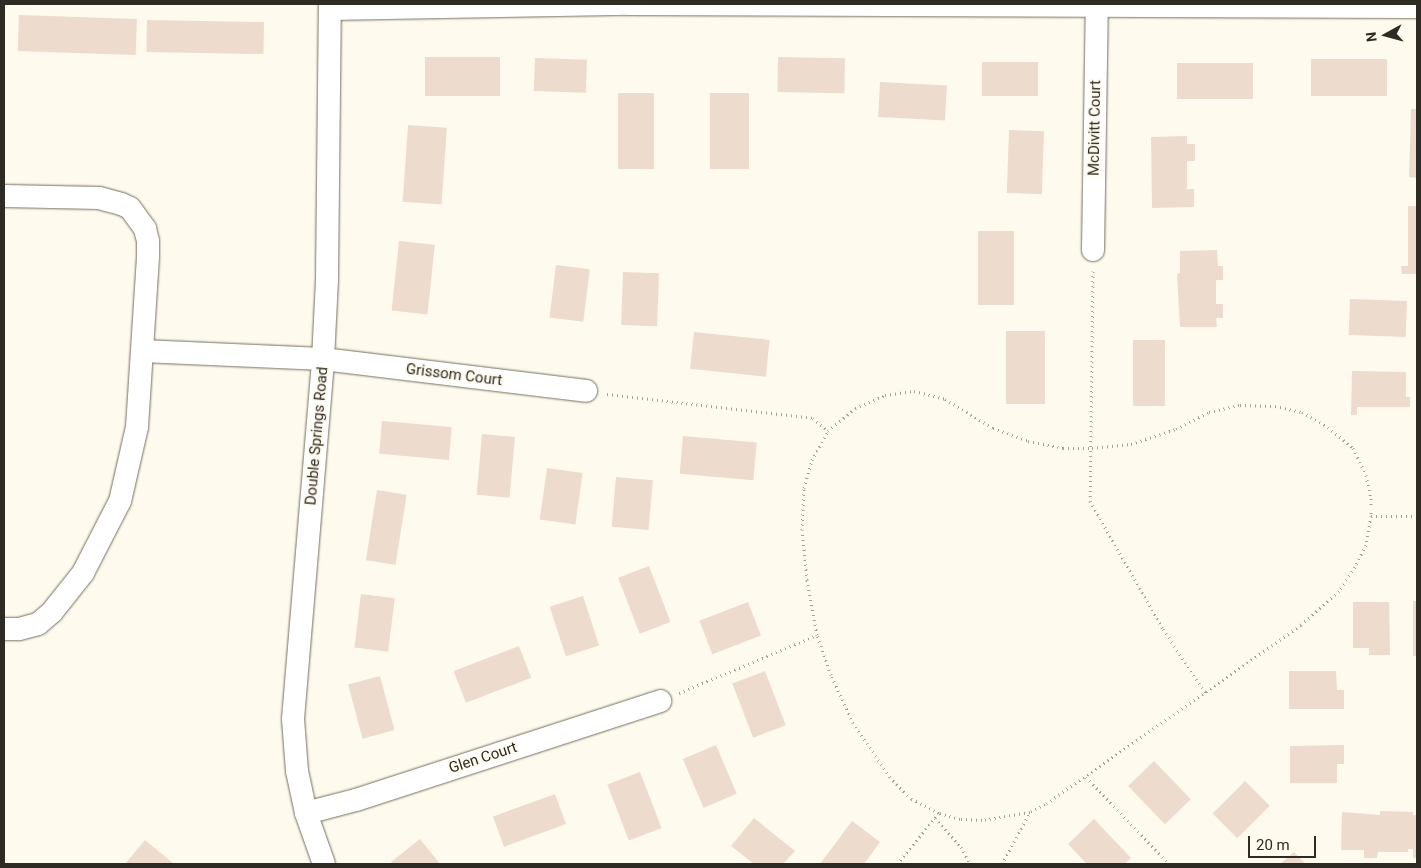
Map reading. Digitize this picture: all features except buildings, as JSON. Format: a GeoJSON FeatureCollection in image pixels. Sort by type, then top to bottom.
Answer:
{"type":"FeatureCollection","features":[{"type":"Feature","properties":{"kind":"street"},"geometry":{"type":"LineString","coordinates":[[330,7],[630,4],[1417,7]]}},
{"type":"Feature","properties":{"kind":"street","name":"McDivitt Court"},"geometry":{"type":"LineString","coordinates":[[1093,250],[1097,6]]}},
{"type":"Feature","properties":{"kind":"street","name":"Double Springs Road"},"geometry":{"type":"LineString","coordinates":[[324,864],[306,814],[296,771],[293,719],[323,359],[327,279],[330,7]]}},
{"type":"Feature","properties":{"kind":"street"},"geometry":{"type":"LineString","coordinates":[[4,196],[98,198],[130,208],[138,217],[148,241],[137,427],[120,501],[83,573],[52,612],[38,624],[18,629],[4,629]]}},
{"type":"Feature","properties":{"kind":"street","name":"Grissom Court"},"geometry":{"type":"LineString","coordinates":[[142,351],[323,359],[586,392]]}},
{"type":"Feature","properties":{"kind":"street","name":"Glen Court"},"geometry":{"type":"LineString","coordinates":[[306,814],[356,800],[660,700]]}},
{"type":"Feature","properties":{"kind":"path"},"geometry":{"type":"LineString","coordinates":[[1093,250],[1090,500],[1163,629],[1206,694]]}},
{"type":"Feature","properties":{"kind":"path"},"geometry":{"type":"LineString","coordinates":[[914,391],[946,399],[994,428],[1028,441],[1063,448],[1092,448],[1131,444],[1176,429],[1209,412],[1240,405],[1275,406],[1302,412],[1328,426],[1353,448],[1366,475],[1371,498],[1371,516],[1366,545],[1355,567],[1339,591],[1301,625],[1206,694],[1086,776],[1030,812],[982,820],[960,819],[939,813],[910,799],[890,777],[853,723],[831,675],[817,636],[807,580],[802,530],[804,496],[812,460],[828,431],[855,408],[885,395],[914,391]]}},
{"type":"Feature","properties":{"kind":"path"},"geometry":{"type":"LineString","coordinates":[[586,392],[813,418],[828,431]]}},
{"type":"Feature","properties":{"kind":"path"},"geometry":{"type":"LineString","coordinates":[[1371,516],[1417,516]]}},
{"type":"Feature","properties":{"kind":"path"},"geometry":{"type":"LineString","coordinates":[[660,700],[817,636]]}},
{"type":"Feature","properties":{"kind":"path"},"geometry":{"type":"LineString","coordinates":[[1086,776],[1169,864]]}},
{"type":"Feature","properties":{"kind":"path"},"geometry":{"type":"LineString","coordinates":[[1002,864],[1030,812]]}},
{"type":"Feature","properties":{"kind":"path"},"geometry":{"type":"LineString","coordinates":[[897,864],[939,813]]}},
{"type":"Feature","properties":{"kind":"path"},"geometry":{"type":"LineString","coordinates":[[935,818],[960,847],[970,864]]}}]}
